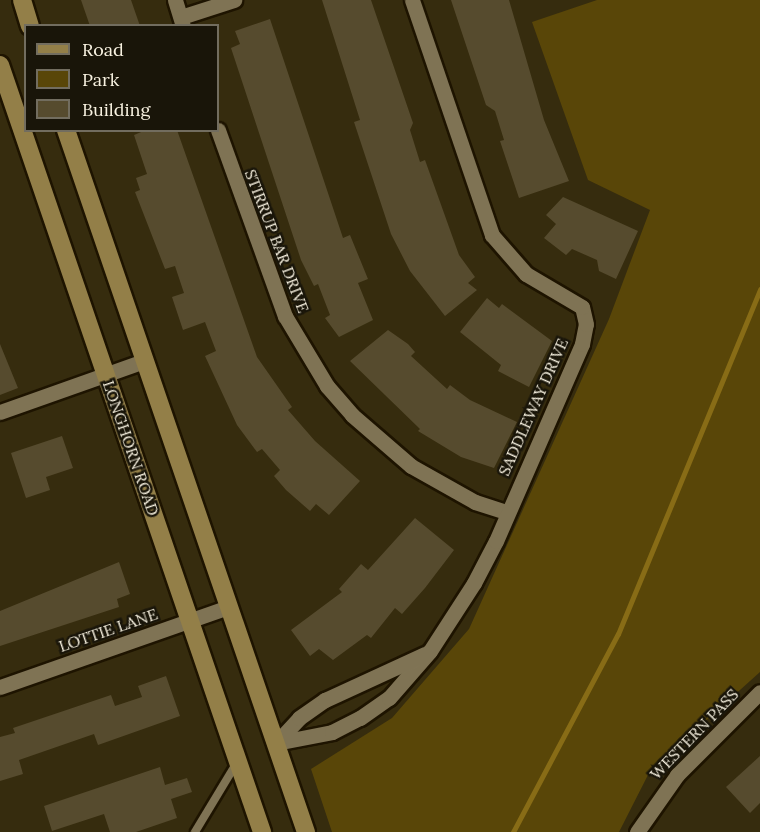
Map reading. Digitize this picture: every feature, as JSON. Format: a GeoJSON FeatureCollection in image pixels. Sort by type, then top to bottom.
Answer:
{"type":"FeatureCollection","features":[{"type":"Feature","properties":{"kind":"main road"},"geometry":{"type":"LineString","coordinates":[[21,0],[29,24]]}},
{"type":"Feature","properties":{"kind":"main road","name":"LONGHORN ROAD"},"geometry":{"type":"LineString","coordinates":[[0,65],[262,832]]}},
{"type":"Feature","properties":{"kind":"main road"},"geometry":{"type":"LineString","coordinates":[[67,132],[306,832]]}},
{"type":"Feature","properties":{"kind":"street"},"geometry":{"type":"LineString","coordinates":[[175,0],[182,21],[234,0]]}},
{"type":"Feature","properties":{"kind":"street","name":"SADDLEWAY DRIVE"},"geometry":{"type":"LineString","coordinates":[[276,743],[332,732],[360,718],[389,698],[430,651],[474,583],[582,344],[586,324],[582,306],[526,274],[492,235],[412,0]]}},
{"type":"Feature","properties":{"kind":"street","name":"STIRRUP BAR DRIVE"},"geometry":{"type":"LineString","coordinates":[[219,132],[285,316],[327,386],[352,415],[411,466],[475,502],[506,512]]}},
{"type":"Feature","properties":{"kind":"street"},"geometry":{"type":"LineString","coordinates":[[0,412],[144,360]]}},
{"type":"Feature","properties":{"kind":"street","name":"LOTTIE LANE"},"geometry":{"type":"LineString","coordinates":[[0,687],[228,606]]}},
{"type":"Feature","properties":{"kind":"street"},"geometry":{"type":"LineString","coordinates":[[276,743],[299,718],[325,700],[430,651]]}},
{"type":"Feature","properties":{"kind":"street","name":"WESTERN PASS"},"geometry":{"type":"LineString","coordinates":[[637,832],[677,775],[760,692]]}},
{"type":"Feature","properties":{"kind":"lane"},"geometry":{"type":"LineString","coordinates":[[195,832],[238,761]]}},
{"type":"Feature","properties":{"kind":"green space"},"geometry":{"type":"Polygon","coordinates":[[[597,0],[760,0],[760,672],[650,771],[619,832],[332,832],[311,769],[392,718],[469,629],[609,319],[650,210],[588,180],[532,22],[597,0]]]}},
{"type":"Feature","properties":{"kind":"building"},"geometry":{"type":"Polygon","coordinates":[[[81,0],[131,0],[139,24],[89,24],[81,0]]]}},
{"type":"Feature","properties":{"kind":"building"},"geometry":{"type":"Polygon","coordinates":[[[322,0],[371,0],[413,123],[410,130],[420,162],[425,160],[459,255],[475,277],[468,283],[477,290],[445,316],[410,271],[391,234],[354,122],[360,120],[322,0]]]}},
{"type":"Feature","properties":{"kind":"building"},"geometry":{"type":"Polygon","coordinates":[[[451,0],[509,0],[544,120],[569,181],[519,198],[500,141],[504,140],[495,111],[486,105],[451,0]]]}},
{"type":"Feature","properties":{"kind":"building"},"geometry":{"type":"Polygon","coordinates":[[[270,19],[343,238],[350,235],[368,279],[358,283],[373,320],[339,337],[325,318],[330,315],[318,284],[314,286],[301,260],[231,48],[240,44],[235,31],[270,19]]]}},
{"type":"Feature","properties":{"kind":"building"},"geometry":{"type":"Polygon","coordinates":[[[141,132],[178,132],[257,357],[292,407],[288,410],[315,441],[360,481],[329,515],[316,504],[310,511],[286,490],[274,476],[280,470],[262,449],[257,452],[237,425],[205,356],[216,351],[205,322],[183,330],[172,297],[184,293],[175,266],[165,269],[135,192],[140,190],[136,178],[147,174],[134,135],[141,132]]]}},
{"type":"Feature","properties":{"kind":"building"},"geometry":{"type":"Polygon","coordinates":[[[563,197],[638,231],[616,279],[599,271],[597,260],[572,249],[566,255],[544,238],[556,224],[546,215],[563,197]]]}},
{"type":"Feature","properties":{"kind":"building"},"geometry":{"type":"Polygon","coordinates":[[[487,298],[499,308],[502,304],[552,341],[529,387],[498,371],[501,365],[460,332],[487,298]]]}},
{"type":"Feature","properties":{"kind":"building"},"geometry":{"type":"Polygon","coordinates":[[[388,330],[408,344],[415,352],[411,356],[447,389],[450,385],[470,400],[517,422],[494,468],[461,457],[418,431],[420,429],[350,361],[388,330]]]}},
{"type":"Feature","properties":{"kind":"building"},"geometry":{"type":"Polygon","coordinates":[[[0,344],[18,388],[0,395],[0,344]]]}},
{"type":"Feature","properties":{"kind":"building"},"geometry":{"type":"Polygon","coordinates":[[[62,436],[73,468],[46,477],[50,490],[26,498],[11,453],[62,436]]]}},
{"type":"Feature","properties":{"kind":"building"},"geometry":{"type":"Polygon","coordinates":[[[415,518],[454,550],[402,614],[395,608],[371,638],[367,635],[333,660],[319,649],[310,656],[291,630],[342,592],[339,589],[361,564],[368,570],[415,518]]]}},
{"type":"Feature","properties":{"kind":"building"},"geometry":{"type":"Polygon","coordinates":[[[119,562],[130,594],[117,599],[119,607],[0,646],[0,611],[119,562]]]}},
{"type":"Feature","properties":{"kind":"building"},"geometry":{"type":"Polygon","coordinates":[[[166,676],[180,716],[98,745],[94,734],[19,760],[23,774],[0,781],[0,737],[15,733],[13,728],[111,695],[115,706],[142,697],[138,686],[166,676]]]}},
{"type":"Feature","properties":{"kind":"building"},"geometry":{"type":"Polygon","coordinates":[[[760,756],[760,803],[750,813],[726,787],[760,756]]]}},
{"type":"Feature","properties":{"kind":"building"},"geometry":{"type":"Polygon","coordinates":[[[160,767],[165,785],[187,778],[192,792],[171,799],[177,818],[136,832],[110,832],[104,814],[52,831],[44,806],[160,767]]]}},
{"type":"Feature","properties":{"kind":"waterway"},"geometry":{"type":"LineString","coordinates":[[513,832],[618,634],[760,289]]}}]}
